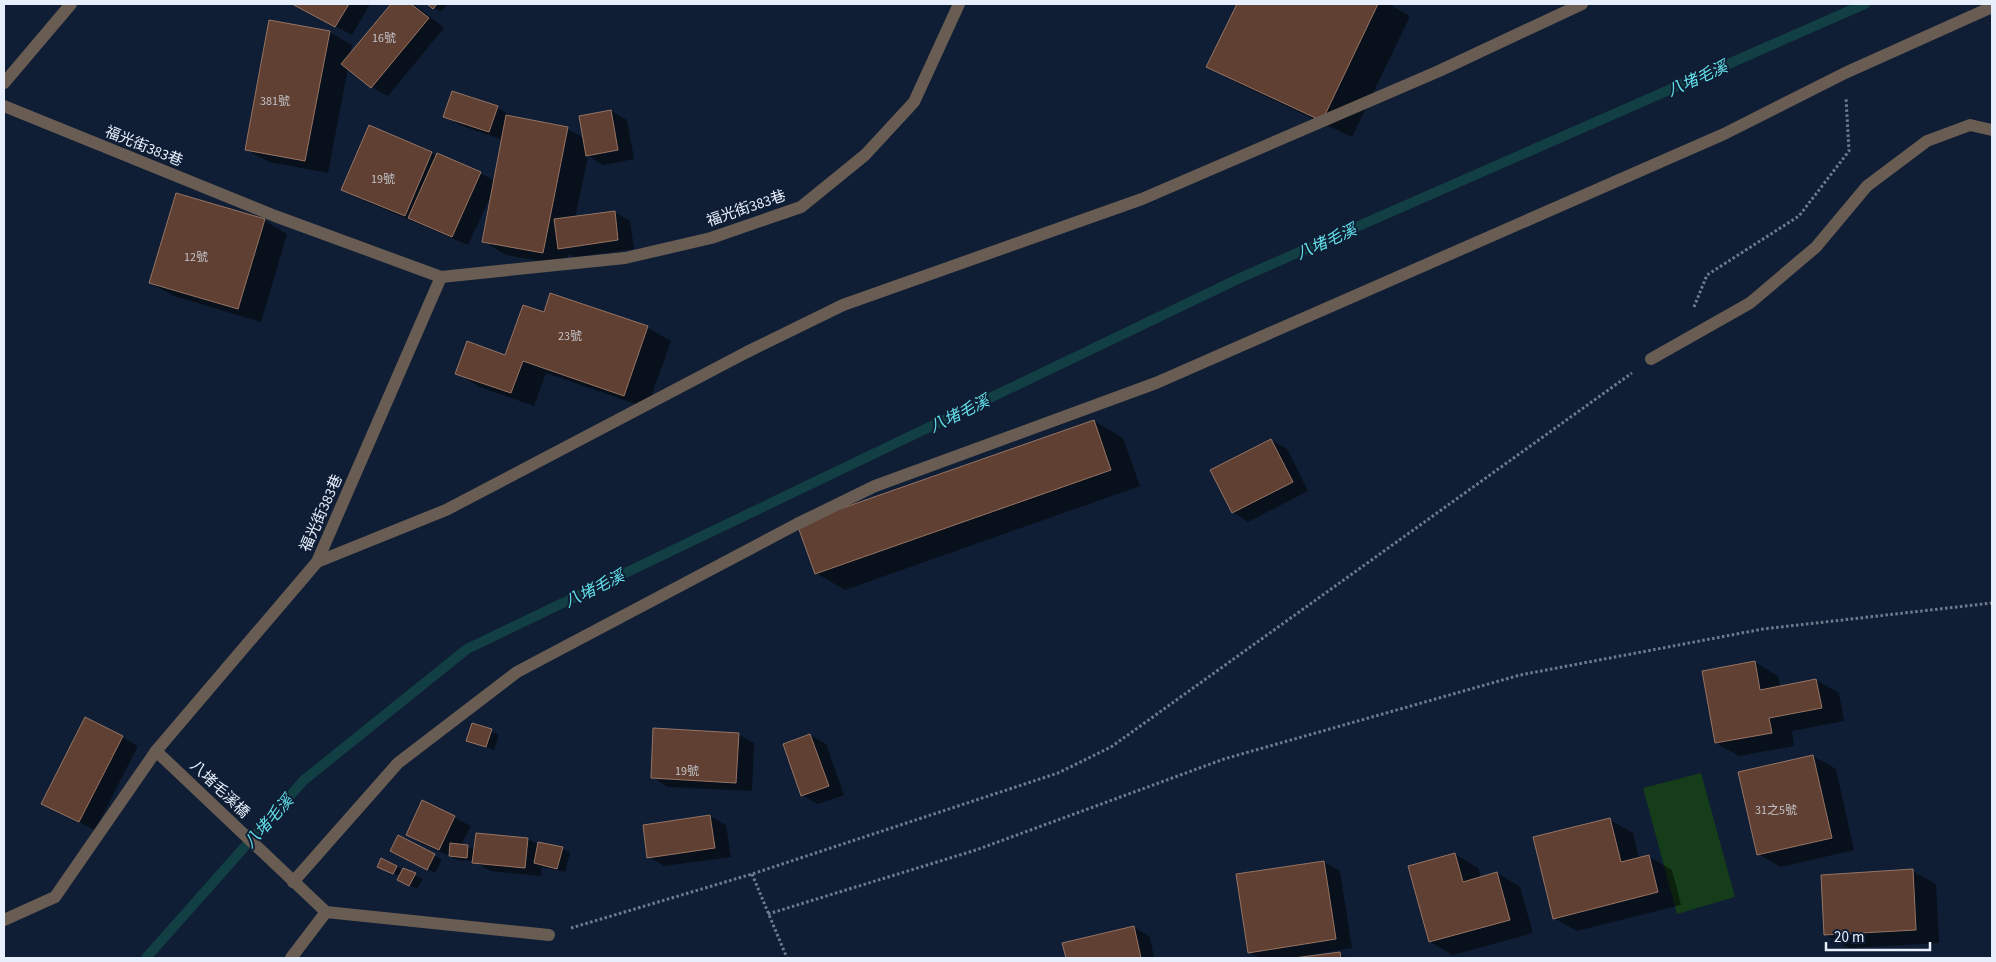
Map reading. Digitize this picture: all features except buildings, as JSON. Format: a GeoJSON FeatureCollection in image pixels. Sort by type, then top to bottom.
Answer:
{"type":"FeatureCollection","features":[{"type":"Feature","properties":{"kind":"street"},"geometry":{"type":"LineString","coordinates":[[4,83],[71,4]]}},
{"type":"Feature","properties":{"kind":"street","name":"福光街383巷"},"geometry":{"type":"LineString","coordinates":[[4,106],[275,216],[441,277],[625,258],[711,238],[801,207],[865,155],[914,102],[959,4]]}},
{"type":"Feature","properties":{"kind":"street"},"geometry":{"type":"LineString","coordinates":[[318,562],[446,510],[747,352],[843,305],[1142,200],[1439,71],[1582,4]]}},
{"type":"Feature","properties":{"kind":"street"},"geometry":{"type":"LineString","coordinates":[[293,882],[398,763],[517,672],[797,524],[876,486],[1156,383],[1714,138],[1845,73],[1992,7]]}},
{"type":"Feature","properties":{"kind":"street"},"geometry":{"type":"LineString","coordinates":[[1651,359],[1750,303],[1816,247],[1867,186],[1927,141],[1970,125],[1992,130]]}},
{"type":"Feature","properties":{"kind":"street","name":"福光街383巷"},"geometry":{"type":"LineString","coordinates":[[4,920],[55,897],[156,751],[318,562],[441,277]]}},
{"type":"Feature","properties":{"kind":"street","name":"八堵毛溪橋"},"geometry":{"type":"LineString","coordinates":[[156,751],[326,912]]}},
{"type":"Feature","properties":{"kind":"street"},"geometry":{"type":"LineString","coordinates":[[291,958],[326,912],[549,935]]}},
{"type":"Feature","properties":{"kind":"path"},"geometry":{"type":"LineString","coordinates":[[1704,329],[1694,306],[1707,275],[1799,216],[1849,151],[1845,73]]}},
{"type":"Feature","properties":{"kind":"path"},"geometry":{"type":"LineString","coordinates":[[549,935],[752,874],[1058,773],[1111,747],[1512,461],[1651,359]]}},
{"type":"Feature","properties":{"kind":"path"},"geometry":{"type":"LineString","coordinates":[[768,914],[976,850],[1224,759],[1520,675],[1763,629],[1992,603]]}},
{"type":"Feature","properties":{"kind":"path"},"geometry":{"type":"LineString","coordinates":[[752,874],[787,958]]}},
{"type":"Feature","properties":{"kind":"green space"},"geometry":{"type":"Polygon","coordinates":[[[1701,773],[1735,897],[1677,914],[1643,788],[1701,773]]]}},
{"type":"Feature","properties":{"kind":"waterway","name":"八堵毛溪"},"geometry":{"type":"LineString","coordinates":[[146,958],[304,780],[467,649],[1240,278],[1865,4]]}}]}
